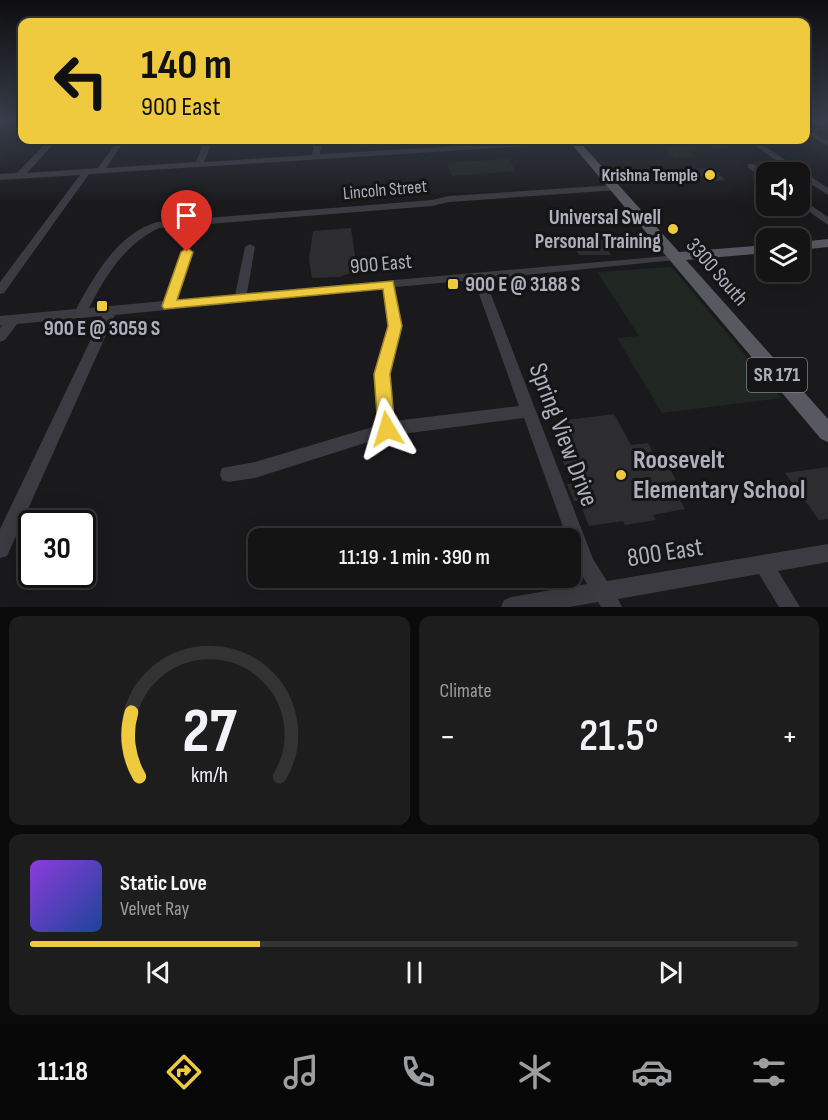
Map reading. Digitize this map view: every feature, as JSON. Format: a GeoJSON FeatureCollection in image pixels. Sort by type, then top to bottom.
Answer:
{"type":"FeatureCollection","features":[{"type":"Feature","properties":{"kind":"main road","name":"3300 South"},"geometry":{"type":"LineString","coordinates":[[580,148],[828,433]]}},
{"type":"Feature","properties":{"kind":"main road"},"geometry":{"type":"LineString","coordinates":[[810,245],[828,243]]}},
{"type":"Feature","properties":{"kind":"main road","name":"900 East"},"geometry":{"type":"LineString","coordinates":[[675,257],[756,250]]}},
{"type":"Feature","properties":{"kind":"street"},"geometry":{"type":"LineString","coordinates":[[20,176],[45,148]]}},
{"type":"Feature","properties":{"kind":"street"},"geometry":{"type":"LineString","coordinates":[[100,171],[115,148]]}},
{"type":"Feature","properties":{"kind":"street"},"geometry":{"type":"LineString","coordinates":[[199,164],[205,148]]}},
{"type":"Feature","properties":{"kind":"street"},"geometry":{"type":"LineString","coordinates":[[316,157],[317,148]]}},
{"type":"Feature","properties":{"kind":"street"},"geometry":{"type":"LineString","coordinates":[[0,177],[454,148]]}},
{"type":"Feature","properties":{"kind":"street"},"geometry":{"type":"LineString","coordinates":[[763,148],[828,192]]}},
{"type":"Feature","properties":{"kind":"street"},"geometry":{"type":"LineString","coordinates":[[752,166],[756,169]]}},
{"type":"Feature","properties":{"kind":"street"},"geometry":{"type":"LineString","coordinates":[[0,290],[86,172]]}},
{"type":"Feature","properties":{"kind":"street","name":"Lincoln Street"},"geometry":{"type":"LineString","coordinates":[[80,314],[104,269],[138,234],[157,225],[501,195],[615,188]]}},
{"type":"Feature","properties":{"kind":"street"},"geometry":{"type":"LineString","coordinates":[[810,208],[828,222]]}},
{"type":"Feature","properties":{"kind":"street"},"geometry":{"type":"LineString","coordinates":[[240,299],[250,247]]}},
{"type":"Feature","properties":{"kind":"street"},"geometry":{"type":"LineString","coordinates":[[169,306],[187,252]]}},
{"type":"Feature","properties":{"kind":"street","name":"900 East"},"geometry":{"type":"LineString","coordinates":[[7,321],[675,257]]}},
{"type":"Feature","properties":{"kind":"street","name":"Spring View Drive"},"geometry":{"type":"LineString","coordinates":[[478,276],[586,565],[607,599]]}},
{"type":"Feature","properties":{"kind":"street"},"geometry":{"type":"LineString","coordinates":[[387,429],[382,374],[395,326],[389,284]]}},
{"type":"Feature","properties":{"kind":"street"},"geometry":{"type":"LineString","coordinates":[[0,549],[110,311]]}},
{"type":"Feature","properties":{"kind":"street"},"geometry":{"type":"LineString","coordinates":[[0,337],[7,321]]}},
{"type":"Feature","properties":{"kind":"street"},"geometry":{"type":"LineString","coordinates":[[228,474],[255,470],[387,429],[530,411]]}},
{"type":"Feature","properties":{"kind":"street","name":"800 East"},"geometry":{"type":"LineString","coordinates":[[512,607],[607,599],[763,564],[828,553]]}},
{"type":"Feature","properties":{"kind":"street"},"geometry":{"type":"LineString","coordinates":[[763,564],[790,607]]}},
{"type":"Feature","properties":{"kind":"shaded area"},"geometry":{"type":"Polygon","coordinates":[[[664,148],[725,148],[690,151],[695,156],[675,158],[664,148]]]}},
{"type":"Feature","properties":{"kind":"shaded area"},"geometry":{"type":"Polygon","coordinates":[[[508,159],[516,171],[452,176],[447,163],[508,159]]]}},
{"type":"Feature","properties":{"kind":"shaded area"},"geometry":{"type":"Polygon","coordinates":[[[670,267],[781,398],[662,413],[617,338],[639,336],[597,272],[670,267]]]}},
{"type":"Feature","properties":{"kind":"building","name":"Krishna Temple"},"geometry":{"type":"Polygon","coordinates":[[[710,168],[726,180],[709,182],[694,169],[710,168]]]}},
{"type":"Feature","properties":{"kind":"building"},"geometry":{"type":"Polygon","coordinates":[[[603,212],[610,222],[584,225],[577,214],[603,212]]]}},
{"type":"Feature","properties":{"kind":"building"},"geometry":{"type":"Polygon","coordinates":[[[351,228],[357,271],[339,277],[312,278],[309,259],[313,231],[351,228]]]}},
{"type":"Feature","properties":{"kind":"building"},"geometry":{"type":"Polygon","coordinates":[[[613,238],[622,249],[608,251],[611,255],[579,255],[573,244],[613,238]]]}},
{"type":"Feature","properties":{"kind":"building","name":"Roosevelt Elementary School"},"geometry":{"type":"Polygon","coordinates":[[[614,414],[631,445],[648,443],[662,470],[670,469],[676,480],[670,481],[685,509],[653,515],[656,520],[625,525],[623,521],[589,526],[579,501],[574,501],[567,484],[572,484],[560,454],[572,452],[559,421],[614,414]]]}},
{"type":"Feature","properties":{"kind":"building"},"geometry":{"type":"Polygon","coordinates":[[[828,467],[828,519],[819,520],[785,473],[828,467]]]}},
{"type":"Feature","properties":{"kind":"place","name":"Krishna Temple"},"geometry":{"type":"Point","coordinates":[710,175]}},
{"type":"Feature","properties":{"kind":"place","name":"Universal Swell Personal Training"},"geometry":{"type":"Point","coordinates":[673,229]}},
{"type":"Feature","properties":{"kind":"place","name":"900 E @ 3188 S"},"geometry":{"type":"Point","coordinates":[453,284]}},
{"type":"Feature","properties":{"kind":"place","name":"900 E @ 3059 S"},"geometry":{"type":"Point","coordinates":[102,306]}},
{"type":"Feature","properties":{"kind":"place","name":"Roosevelt Elementary School"},"geometry":{"type":"Point","coordinates":[621,475]}},
{"type":"Feature","properties":{"kind":"route"},"geometry":{"type":"LineString","coordinates":[[187,252],[169,306],[389,284],[395,336],[384,363],[381,385],[387,429]]}}]}
